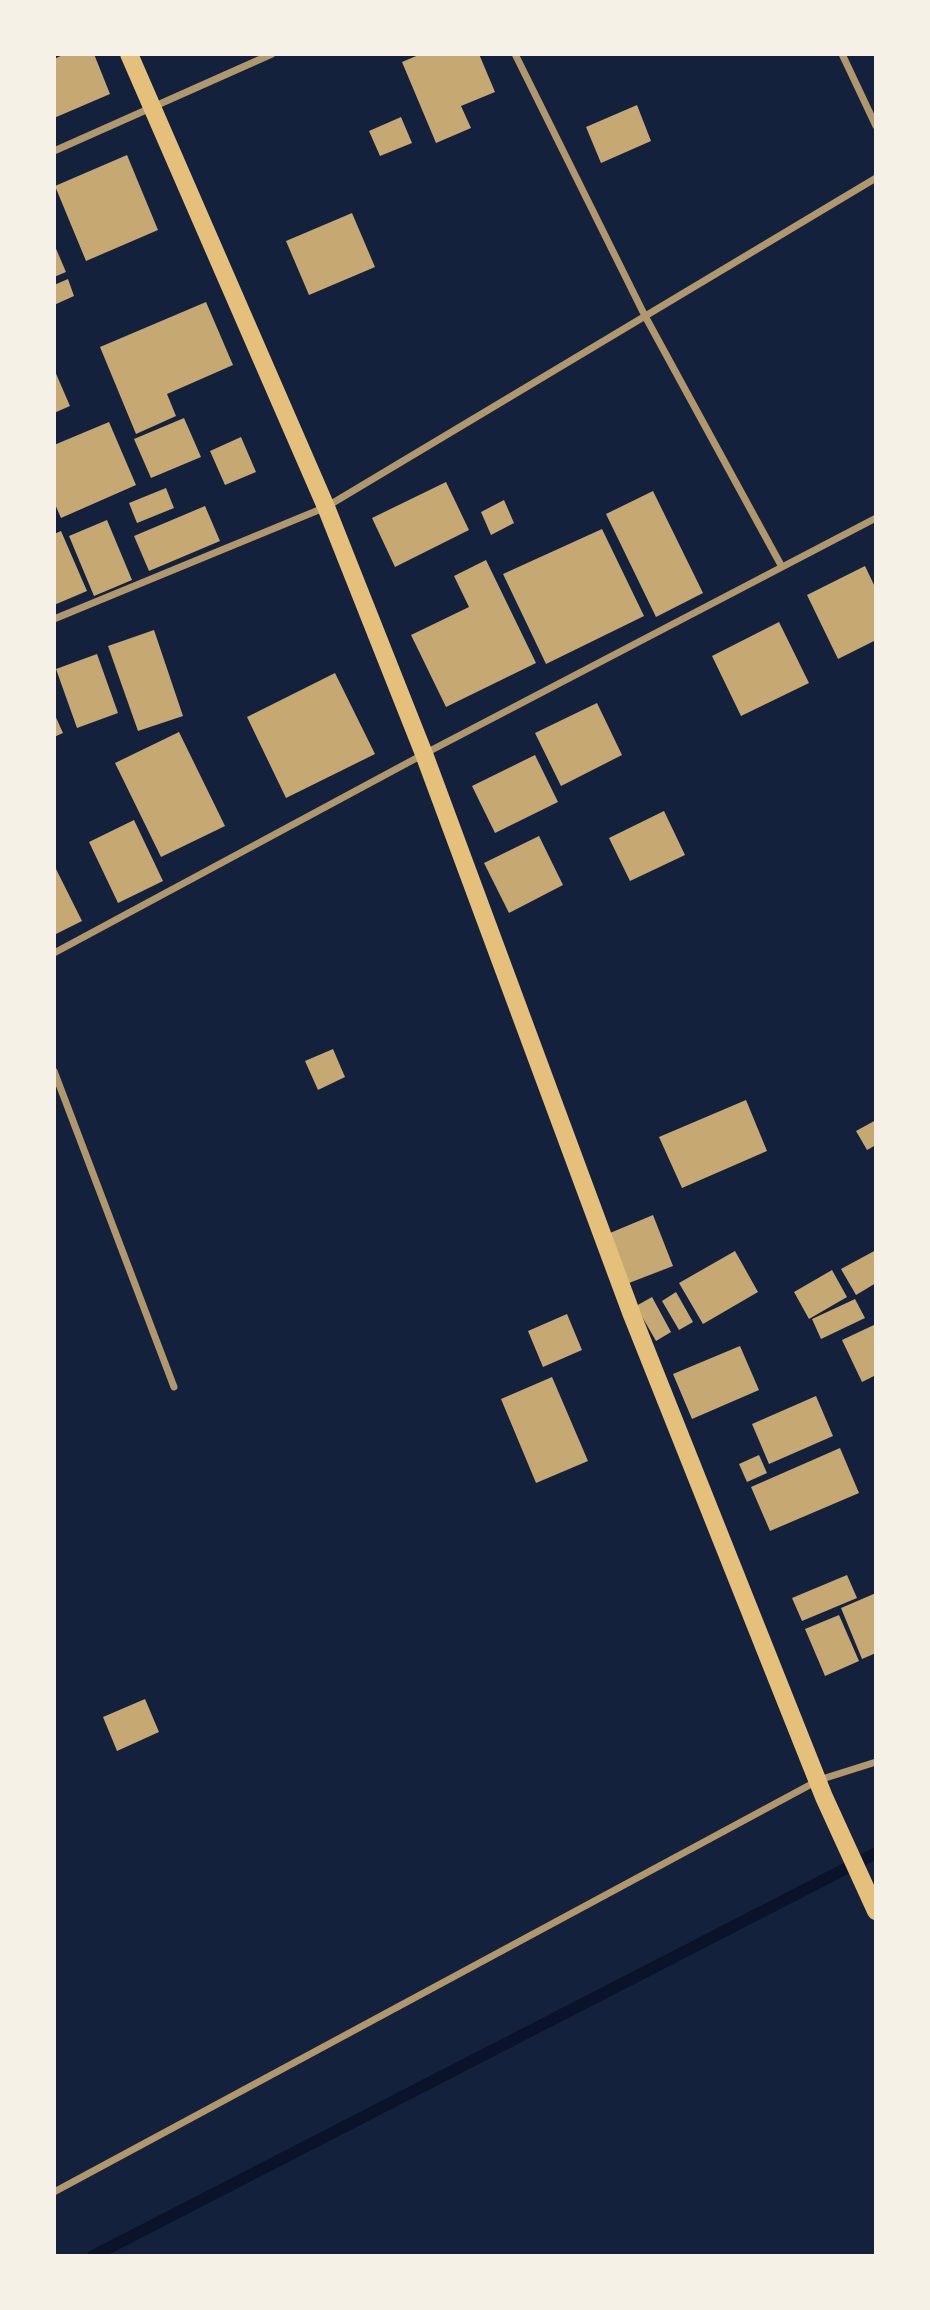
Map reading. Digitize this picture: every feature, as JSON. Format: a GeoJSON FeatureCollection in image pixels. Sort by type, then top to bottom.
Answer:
{"type":"FeatureCollection","features":[{"type":"Feature","properties":{"kind":"main road"},"geometry":{"type":"LineString","coordinates":[[129,54],[326,507],[425,754],[632,1315],[821,1788],[876,1911]]}},
{"type":"Feature","properties":{"kind":"street"},"geometry":{"type":"LineString","coordinates":[[54,151],[272,54]]}},
{"type":"Feature","properties":{"kind":"street"},"geometry":{"type":"LineString","coordinates":[[515,54],[645,316],[782,566]]}},
{"type":"Feature","properties":{"kind":"street"},"geometry":{"type":"LineString","coordinates":[[842,54],[876,125]]}},
{"type":"Feature","properties":{"kind":"street"},"geometry":{"type":"LineString","coordinates":[[54,618],[326,507],[876,178]]}},
{"type":"Feature","properties":{"kind":"street"},"geometry":{"type":"LineString","coordinates":[[54,953],[425,754],[876,518]]}},
{"type":"Feature","properties":{"kind":"street"},"geometry":{"type":"LineString","coordinates":[[54,1071],[174,1387]]}},
{"type":"Feature","properties":{"kind":"street"},"geometry":{"type":"LineString","coordinates":[[54,2193],[821,1788],[876,1762]]}},
{"type":"Feature","properties":{"kind":"building"},"geometry":{"type":"Polygon","coordinates":[[[65,54],[94,54],[110,94],[54,118],[54,59],[65,54]]]}},
{"type":"Feature","properties":{"kind":"building"},"geometry":{"type":"Polygon","coordinates":[[[421,54],[479,54],[495,92],[461,106],[471,128],[436,143],[402,62],[421,54]]]}},
{"type":"Feature","properties":{"kind":"building"},"geometry":{"type":"Polygon","coordinates":[[[637,105],[651,141],[601,163],[586,127],[637,105]]]}},
{"type":"Feature","properties":{"kind":"building"},"geometry":{"type":"Polygon","coordinates":[[[401,117],[412,143],[380,156],[369,131],[401,117]]]}},
{"type":"Feature","properties":{"kind":"building"},"geometry":{"type":"Polygon","coordinates":[[[127,155],[158,230],[86,261],[55,186],[127,155]]]}},
{"type":"Feature","properties":{"kind":"building"},"geometry":{"type":"Polygon","coordinates":[[[352,213],[375,267],[309,295],[286,241],[352,213]]]}},
{"type":"Feature","properties":{"kind":"building"},"geometry":{"type":"Polygon","coordinates":[[[54,244],[66,272],[54,277],[54,244]]]}},
{"type":"Feature","properties":{"kind":"building"},"geometry":{"type":"Polygon","coordinates":[[[68,279],[74,296],[54,305],[54,285],[68,279]]]}},
{"type":"Feature","properties":{"kind":"building"},"geometry":{"type":"Polygon","coordinates":[[[206,302],[233,365],[167,394],[176,416],[136,434],[100,347],[206,302]]]}},
{"type":"Feature","properties":{"kind":"building"},"geometry":{"type":"Polygon","coordinates":[[[54,369],[70,406],[54,413],[54,369]]]}},
{"type":"Feature","properties":{"kind":"building"},"geometry":{"type":"Polygon","coordinates":[[[184,418],[201,457],[151,478],[134,439],[184,418]]]}},
{"type":"Feature","properties":{"kind":"building"},"geometry":{"type":"Polygon","coordinates":[[[109,422],[136,485],[61,518],[54,502],[54,445],[109,422]]]}},
{"type":"Feature","properties":{"kind":"building"},"geometry":{"type":"Polygon","coordinates":[[[241,437],[256,472],[225,485],[210,451],[241,437]]]}},
{"type":"Feature","properties":{"kind":"building"},"geometry":{"type":"Polygon","coordinates":[[[446,482],[469,530],[395,567],[372,518],[446,482]]]}},
{"type":"Feature","properties":{"kind":"building"},"geometry":{"type":"Polygon","coordinates":[[[166,488],[174,508],[137,523],[129,503],[166,488]]]}},
{"type":"Feature","properties":{"kind":"building"},"geometry":{"type":"Polygon","coordinates":[[[653,491],[703,593],[656,617],[606,514],[653,491]]]}},
{"type":"Feature","properties":{"kind":"building"},"geometry":{"type":"Polygon","coordinates":[[[504,500],[514,523],[491,535],[481,512],[504,500]]]}},
{"type":"Feature","properties":{"kind":"building"},"geometry":{"type":"Polygon","coordinates":[[[205,506],[220,541],[149,571],[134,536],[205,506]]]}},
{"type":"Feature","properties":{"kind":"building"},"geometry":{"type":"Polygon","coordinates":[[[107,520],[132,580],[94,596],[69,536],[107,520]]]}},
{"type":"Feature","properties":{"kind":"building"},"geometry":{"type":"Polygon","coordinates":[[[602,529],[644,616],[546,664],[503,574],[602,529]]]}},
{"type":"Feature","properties":{"kind":"building"},"geometry":{"type":"Polygon","coordinates":[[[61,531],[87,591],[54,605],[54,534],[61,531]]]}},
{"type":"Feature","properties":{"kind":"building"},"geometry":{"type":"Polygon","coordinates":[[[486,560],[536,663],[446,707],[411,635],[469,607],[454,576],[486,560]]]}},
{"type":"Feature","properties":{"kind":"building"},"geometry":{"type":"Polygon","coordinates":[[[865,566],[876,589],[876,640],[838,659],[807,595],[865,566]]]}},
{"type":"Feature","properties":{"kind":"building"},"geometry":{"type":"Polygon","coordinates":[[[779,622],[809,683],[741,716],[712,656],[779,622]]]}},
{"type":"Feature","properties":{"kind":"building"},"geometry":{"type":"Polygon","coordinates":[[[154,630],[183,716],[138,731],[108,646],[154,630]]]}},
{"type":"Feature","properties":{"kind":"building"},"geometry":{"type":"Polygon","coordinates":[[[97,654],[118,713],[77,728],[56,669],[97,654]]]}},
{"type":"Feature","properties":{"kind":"building"},"geometry":{"type":"Polygon","coordinates":[[[335,673],[375,754],[286,798],[247,717],[335,673]]]}},
{"type":"Feature","properties":{"kind":"building"},"geometry":{"type":"Polygon","coordinates":[[[597,703],[622,755],[561,786],[535,733],[597,703]]]}},
{"type":"Feature","properties":{"kind":"building"},"geometry":{"type":"Polygon","coordinates":[[[54,713],[63,733],[54,737],[54,713]]]}},
{"type":"Feature","properties":{"kind":"building"},"geometry":{"type":"Polygon","coordinates":[[[179,732],[225,826],[161,857],[115,763],[179,732]]]}},
{"type":"Feature","properties":{"kind":"building"},"geometry":{"type":"Polygon","coordinates":[[[535,755],[558,802],[495,833],[472,786],[535,755]]]}},
{"type":"Feature","properties":{"kind":"building"},"geometry":{"type":"Polygon","coordinates":[[[664,811],[685,855],[630,881],[609,838],[664,811]]]}},
{"type":"Feature","properties":{"kind":"building"},"geometry":{"type":"Polygon","coordinates":[[[134,820],[163,881],[118,903],[89,842],[134,820]]]}},
{"type":"Feature","properties":{"kind":"building"},"geometry":{"type":"Polygon","coordinates":[[[539,836],[563,885],[509,913],[484,863],[539,836]]]}},
{"type":"Feature","properties":{"kind":"building"},"geometry":{"type":"Polygon","coordinates":[[[54,865],[82,921],[54,935],[54,865]]]}},
{"type":"Feature","properties":{"kind":"building"},"geometry":{"type":"Polygon","coordinates":[[[333,1049],[345,1077],[318,1090],[305,1061],[333,1049]]]}},
{"type":"Feature","properties":{"kind":"building"},"geometry":{"type":"Polygon","coordinates":[[[746,1100],[767,1151],[682,1188],[659,1137],[746,1100]]]}},
{"type":"Feature","properties":{"kind":"building"},"geometry":{"type":"Polygon","coordinates":[[[876,1120],[876,1145],[867,1150],[856,1131],[876,1120]]]}},
{"type":"Feature","properties":{"kind":"building"},"geometry":{"type":"Polygon","coordinates":[[[653,1215],[673,1266],[629,1283],[610,1233],[653,1215]]]}},
{"type":"Feature","properties":{"kind":"building"},"geometry":{"type":"Polygon","coordinates":[[[876,1250],[876,1283],[856,1295],[841,1269],[876,1250]]]}},
{"type":"Feature","properties":{"kind":"building"},"geometry":{"type":"Polygon","coordinates":[[[735,1251],[758,1292],[703,1324],[679,1283],[735,1251]]]}},
{"type":"Feature","properties":{"kind":"building"},"geometry":{"type":"Polygon","coordinates":[[[832,1270],[847,1297],[809,1319],[794,1292],[832,1270]]]}},
{"type":"Feature","properties":{"kind":"building"},"geometry":{"type":"Polygon","coordinates":[[[676,1292],[693,1322],[679,1330],[662,1301],[676,1292]]]}},
{"type":"Feature","properties":{"kind":"building"},"geometry":{"type":"Polygon","coordinates":[[[652,1297],[671,1332],[656,1341],[636,1306],[652,1297]]]}},
{"type":"Feature","properties":{"kind":"building"},"geometry":{"type":"Polygon","coordinates":[[[855,1299],[865,1318],[821,1339],[812,1319],[855,1299]]]}},
{"type":"Feature","properties":{"kind":"building"},"geometry":{"type":"Polygon","coordinates":[[[567,1314],[582,1350],[543,1367],[528,1331],[567,1314]]]}},
{"type":"Feature","properties":{"kind":"building"},"geometry":{"type":"Polygon","coordinates":[[[876,1324],[876,1375],[862,1382],[842,1340],[876,1324]]]}},
{"type":"Feature","properties":{"kind":"building"},"geometry":{"type":"Polygon","coordinates":[[[740,1346],[759,1390],[692,1419],[673,1374],[740,1346]]]}},
{"type":"Feature","properties":{"kind":"building"},"geometry":{"type":"Polygon","coordinates":[[[552,1377],[588,1461],[536,1483],[501,1399],[552,1377]]]}},
{"type":"Feature","properties":{"kind":"building"},"geometry":{"type":"Polygon","coordinates":[[[816,1396],[833,1436],[769,1464],[752,1424],[816,1396]]]}},
{"type":"Feature","properties":{"kind":"building"},"geometry":{"type":"Polygon","coordinates":[[[840,1448],[859,1493],[770,1531],[751,1487],[840,1448]]]}},
{"type":"Feature","properties":{"kind":"building"},"geometry":{"type":"Polygon","coordinates":[[[759,1455],[767,1473],[747,1482],[739,1464],[759,1455]]]}},
{"type":"Feature","properties":{"kind":"building"},"geometry":{"type":"Polygon","coordinates":[[[847,1575],[857,1598],[802,1621],[792,1598],[847,1575]]]}},
{"type":"Feature","properties":{"kind":"building"},"geometry":{"type":"Polygon","coordinates":[[[876,1593],[876,1653],[862,1659],[841,1608],[876,1593]]]}},
{"type":"Feature","properties":{"kind":"building"},"geometry":{"type":"Polygon","coordinates":[[[839,1615],[859,1661],[825,1676],[805,1629],[839,1615]]]}},
{"type":"Feature","properties":{"kind":"building"},"geometry":{"type":"Polygon","coordinates":[[[145,1699],[159,1732],[117,1751],[103,1717],[145,1699]]]}},
{"type":"Feature","properties":{"kind":"waterway"},"geometry":{"type":"LineString","coordinates":[[93,2256],[876,1853]]}}]}
